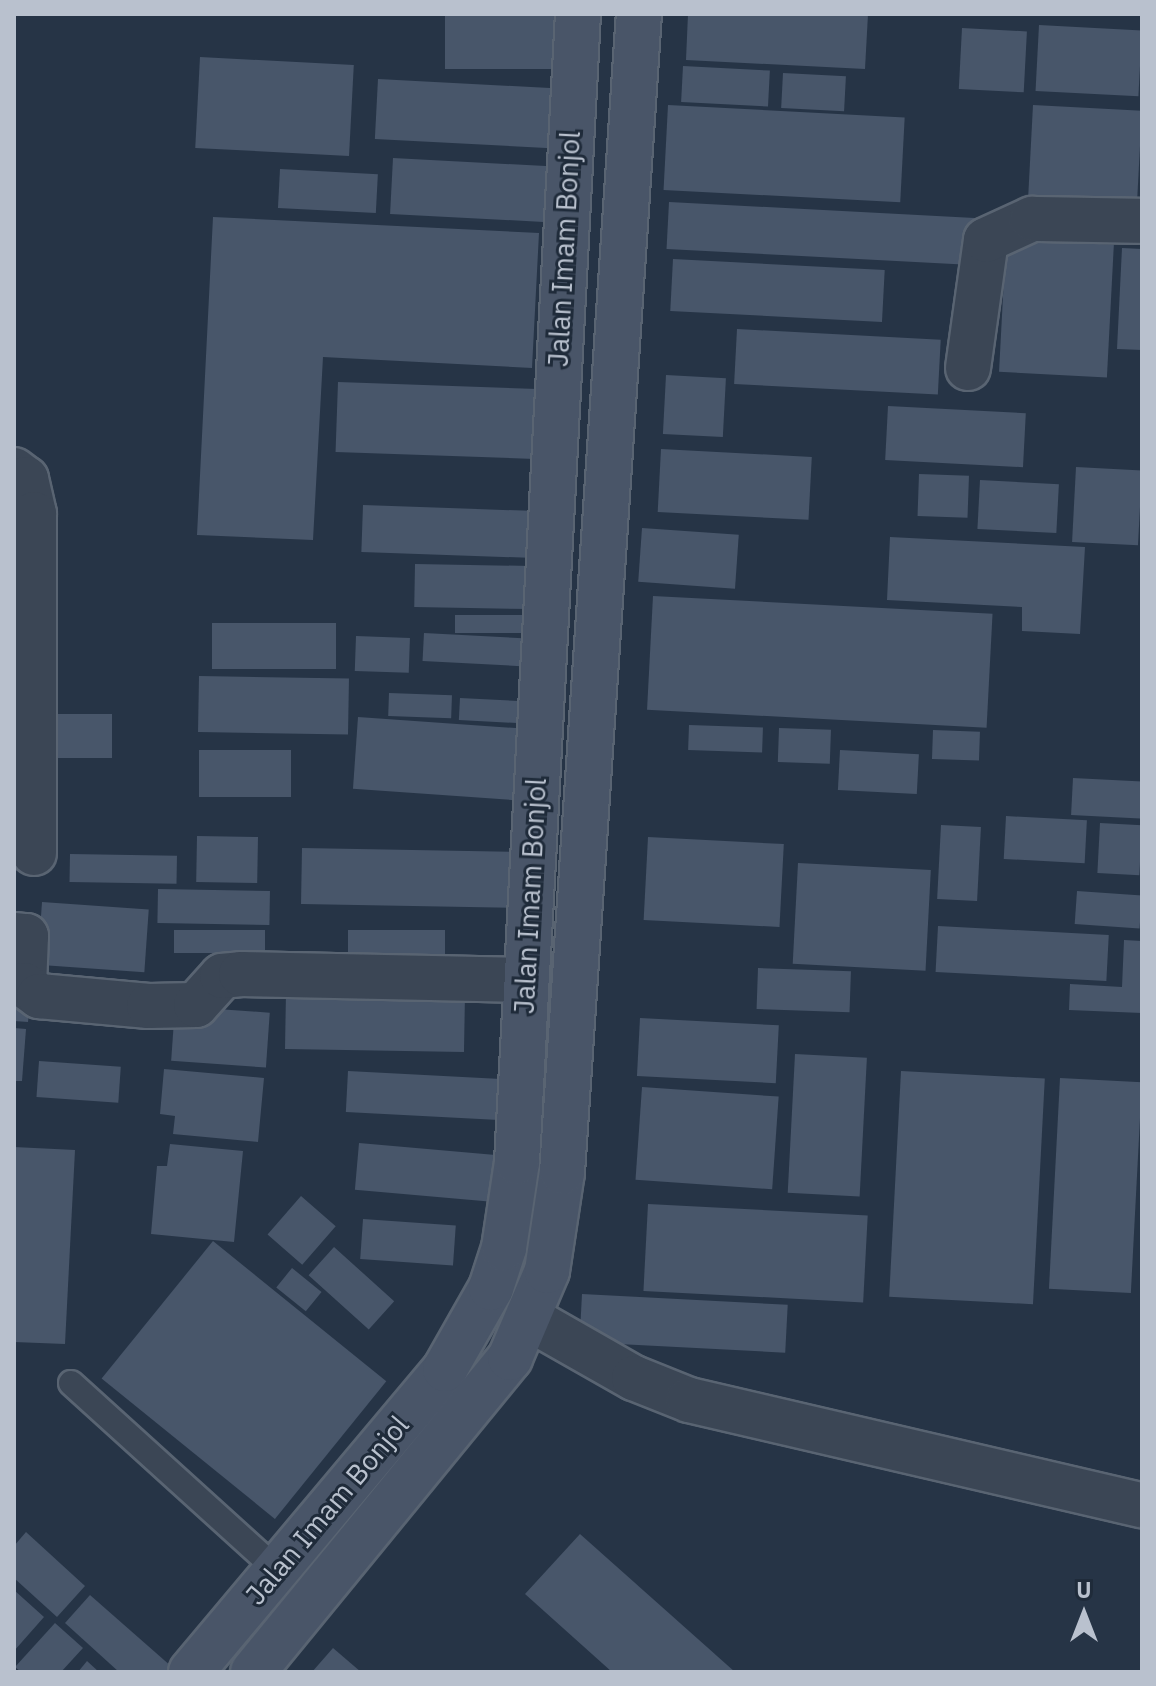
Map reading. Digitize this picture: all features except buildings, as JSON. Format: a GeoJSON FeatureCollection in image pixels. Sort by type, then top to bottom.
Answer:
{"type":"FeatureCollection","features":[{"type":"Feature","properties":{"kind":"main road","name":"Jalan Imam Bonjol"},"geometry":{"type":"LineString","coordinates":[[191,1672],[445,1369],[491,1288],[512,1209],[578,14]]}},
{"type":"Feature","properties":{"kind":"main road","name":"Jalan Imam Bonjol"},"geometry":{"type":"LineString","coordinates":[[253,1672],[485,1390],[530,1319],[547,1271],[562,1172],[639,14]]}},
{"type":"Feature","properties":{"kind":"main road"},"geometry":{"type":"LineString","coordinates":[[544,594],[600,594]]}},
{"type":"Feature","properties":{"kind":"street"},"geometry":{"type":"LineString","coordinates":[[968,368],[986,240],[1032,219],[1142,221]]}},
{"type":"Feature","properties":{"kind":"street"},"geometry":{"type":"LineString","coordinates":[[14,470],[26,479],[34,514],[34,853]]}},
{"type":"Feature","properties":{"kind":"street"},"geometry":{"type":"LineString","coordinates":[[14,935],[26,936],[24,985],[39,996],[149,1006],[196,1005],[222,976],[241,974],[526,980]]}},
{"type":"Feature","properties":{"kind":"street"},"geometry":{"type":"LineString","coordinates":[[530,1319],[634,1378],[689,1400],[1142,1505]]}},
{"type":"Feature","properties":{"kind":"lane"},"geometry":{"type":"LineString","coordinates":[[71,1383],[277,1570]]}}]}
